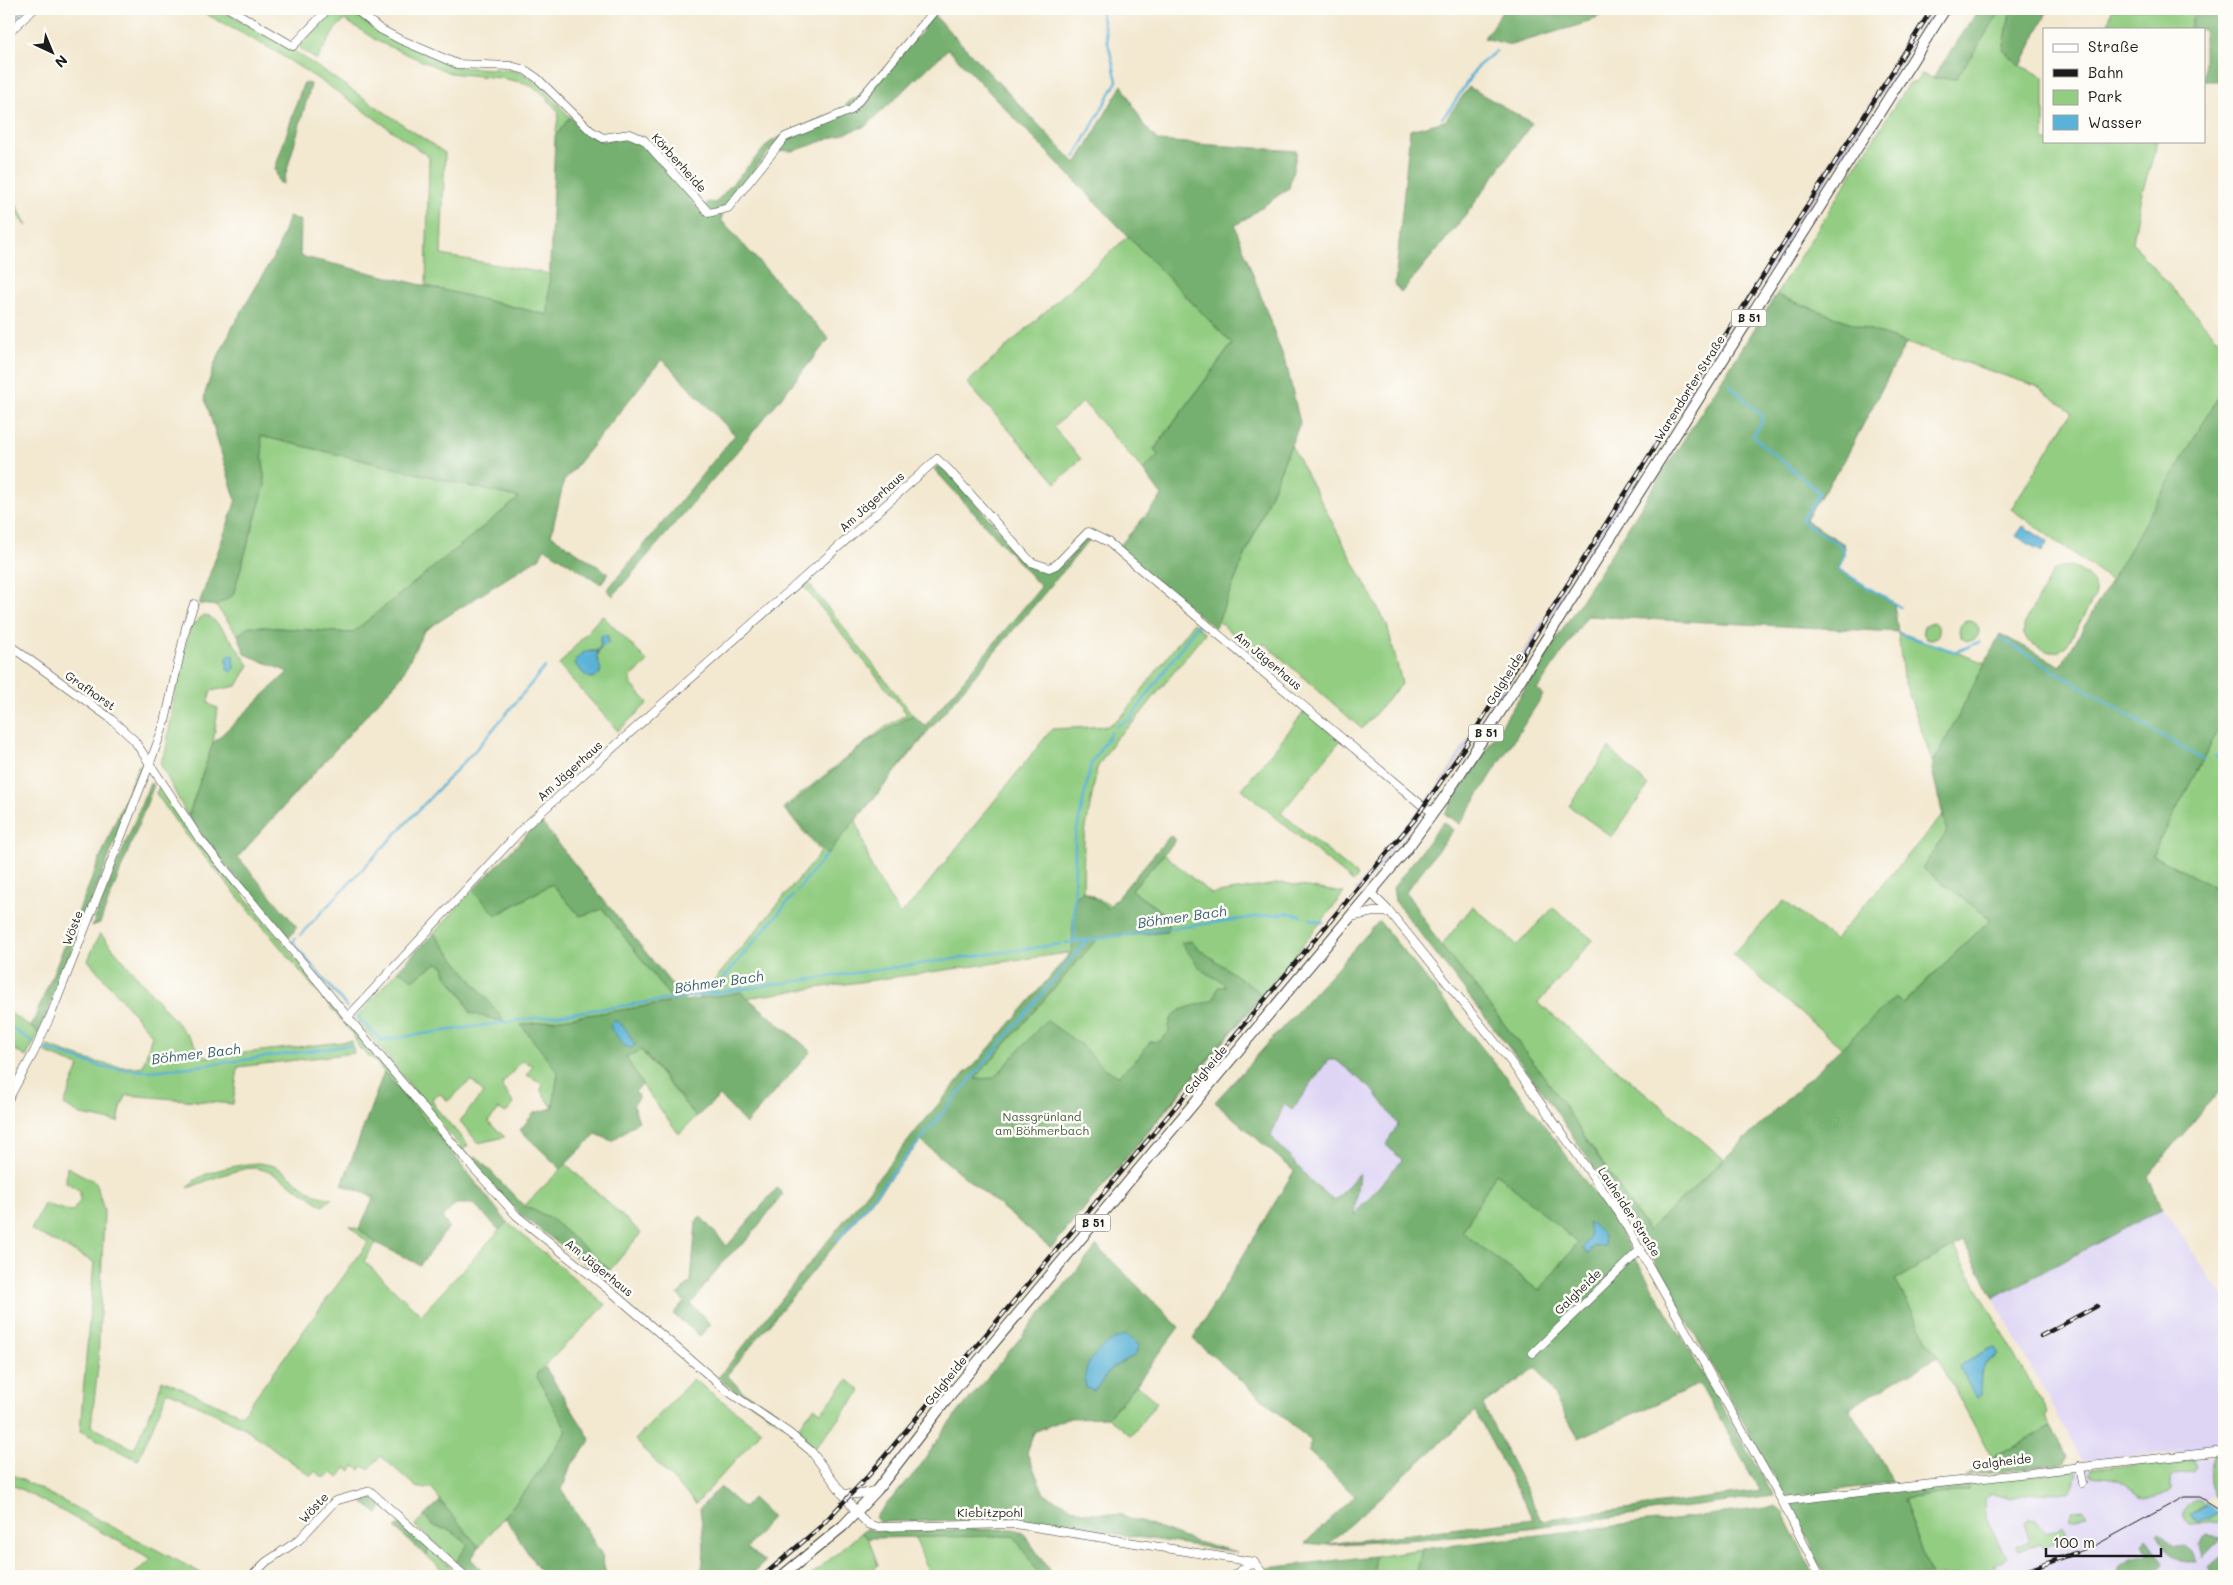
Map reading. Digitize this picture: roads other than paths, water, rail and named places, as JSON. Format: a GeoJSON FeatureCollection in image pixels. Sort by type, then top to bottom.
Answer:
{"type":"FeatureCollection","features":[{"type":"Feature","properties":{"kind":"main road","name":"Warendorfer Straße"},"geometry":{"type":"LineString","coordinates":[[1553,628],[1945,9]]}},
{"type":"Feature","properties":{"kind":"main road","name":"Galgheide"},"geometry":{"type":"LineString","coordinates":[[857,1513],[950,1395],[1371,893],[1434,812],[1553,628]]}},
{"type":"Feature","properties":{"kind":"main road","name":"B 51"},"geometry":{"type":"LineString","coordinates":[[782,1576],[824,1543],[857,1513]]}},
{"type":"Feature","properties":{"kind":"street"},"geometry":{"type":"LineString","coordinates":[[9,32],[34,9]]}},
{"type":"Feature","properties":{"kind":"street"},"geometry":{"type":"LineString","coordinates":[[230,9],[293,46],[328,9]]}},
{"type":"Feature","properties":{"kind":"street","name":"Körberheide"},"geometry":{"type":"LineString","coordinates":[[356,9],[380,29],[457,64],[511,66],[525,70],[536,78],[591,131],[603,138],[630,134],[644,140],[708,213],[728,208],[785,137],[851,110],[936,9]]}},
{"type":"Feature","properties":{"kind":"street","name":"Am Jägerhaus"},"geometry":{"type":"LineString","coordinates":[[348,1016],[522,830],[937,459],[1031,562],[1048,568],[1056,565],[1088,532],[1108,542],[1424,807],[1434,812]]}},
{"type":"Feature","properties":{"kind":"street","name":"Wöste"},"geometry":{"type":"LineString","coordinates":[[9,1098],[38,1045],[50,1017],[150,763],[165,722],[186,627],[194,604]]}},
{"type":"Feature","properties":{"kind":"street","name":"Grafhorst"},"geometry":{"type":"LineString","coordinates":[[9,645],[110,718],[134,740],[150,763]]}},
{"type":"Feature","properties":{"kind":"street","name":"Am Jägerhaus"},"geometry":{"type":"LineString","coordinates":[[150,763],[181,814],[199,838],[469,1163],[517,1216],[615,1295],[711,1378],[811,1451],[857,1513]]}},
{"type":"Feature","properties":{"kind":"street","name":"Lauheider Straße"},"geometry":{"type":"LineString","coordinates":[[1371,893],[1390,912],[1471,1010],[1537,1096],[1619,1213],[1782,1501],[1820,1576]]}},
{"type":"Feature","properties":{"kind":"street"},"geometry":{"type":"LineString","coordinates":[[1351,917],[1373,912],[1390,912]]}},
{"type":"Feature","properties":{"kind":"street","name":"Galgheide"},"geometry":{"type":"LineString","coordinates":[[1533,1353],[1641,1249]]}},
{"type":"Feature","properties":{"kind":"street","name":"Galgheide"},"geometry":{"type":"LineString","coordinates":[[1782,1501],[2224,1451]]}},
{"type":"Feature","properties":{"kind":"street"},"geometry":{"type":"LineString","coordinates":[[2079,1466],[2082,1483]]}},
{"type":"Feature","properties":{"kind":"street"},"geometry":{"type":"LineString","coordinates":[[841,1493],[860,1495],[877,1490]]}},
{"type":"Feature","properties":{"kind":"street","name":"Wöste"},"geometry":{"type":"LineString","coordinates":[[252,1576],[266,1562],[299,1540],[336,1501],[370,1491],[465,1576]]}},
{"type":"Feature","properties":{"kind":"street","name":"Kiebitzpohl"},"geometry":{"type":"LineString","coordinates":[[857,1513],[868,1524],[877,1527],[1015,1524],[1254,1562]]}},
{"type":"Feature","properties":{"kind":"street"},"geometry":{"type":"LineString","coordinates":[[1232,1576],[1254,1562],[1265,1576]]}},
{"type":"Feature","properties":{"kind":"water"},"geometry":{"type":"Polygon","coordinates":[[[2023,526],[2048,542],[2042,552],[2016,536],[2023,526]]]}},
{"type":"Feature","properties":{"kind":"water"},"geometry":{"type":"Polygon","coordinates":[[[602,635],[608,636],[608,643],[601,647],[598,652],[597,657],[601,671],[592,678],[586,676],[575,664],[576,659],[584,652],[597,651],[601,645],[600,638],[602,635]]]}},
{"type":"Feature","properties":{"kind":"water"},"geometry":{"type":"Polygon","coordinates":[[[233,655],[234,669],[230,672],[227,669],[227,658],[233,655]]]}},
{"type":"Feature","properties":{"kind":"water"},"geometry":{"type":"Polygon","coordinates":[[[613,1021],[618,1021],[627,1031],[635,1045],[631,1048],[626,1047],[611,1029],[610,1026],[613,1021]]]}},
{"type":"Feature","properties":{"kind":"water"},"geometry":{"type":"Polygon","coordinates":[[[1588,1222],[1601,1232],[1605,1242],[1604,1246],[1593,1247],[1588,1255],[1583,1248],[1589,1236],[1588,1222]]]}},
{"type":"Feature","properties":{"kind":"water"},"geometry":{"type":"Polygon","coordinates":[[[1126,1335],[1139,1345],[1135,1355],[1113,1367],[1094,1391],[1086,1388],[1086,1370],[1095,1354],[1109,1343],[1126,1335]]]}},
{"type":"Feature","properties":{"kind":"water"},"geometry":{"type":"Polygon","coordinates":[[[1991,1348],[1995,1348],[1998,1354],[1984,1364],[1981,1373],[1980,1395],[1976,1398],[1959,1367],[1961,1364],[1991,1348]]]}},
{"type":"Feature","properties":{"kind":"water"},"geometry":{"type":"Polygon","coordinates":[[[2224,1473],[2224,1505],[2210,1519],[2199,1523],[2192,1517],[2192,1514],[2206,1506],[2215,1494],[2224,1473]]]}},
{"type":"Feature","properties":{"kind":"waterway"},"geometry":{"type":"LineString","coordinates":[[9,24],[25,9]]}},
{"type":"Feature","properties":{"kind":"waterway"},"geometry":{"type":"LineString","coordinates":[[1075,157],[1117,81],[1100,9]]}},
{"type":"Feature","properties":{"kind":"waterway"},"geometry":{"type":"LineString","coordinates":[[1442,118],[1450,109],[1477,67],[1496,51]]}},
{"type":"Feature","properties":{"kind":"waterway"},"geometry":{"type":"LineString","coordinates":[[1730,385],[1761,415],[1762,423],[1753,435],[1756,439],[1819,492],[1819,495],[1802,519],[1803,522],[1842,546],[1844,555],[1838,569],[1900,607]]}},
{"type":"Feature","properties":{"kind":"waterway"},"geometry":{"type":"LineString","coordinates":[[1116,726],[1130,719],[1198,624]]}},
{"type":"Feature","properties":{"kind":"waterway"},"geometry":{"type":"LineString","coordinates":[[1900,634],[1956,652],[1979,642]]}},
{"type":"Feature","properties":{"kind":"waterway"},"geometry":{"type":"LineString","coordinates":[[2000,638],[2203,760]]}},
{"type":"Feature","properties":{"kind":"waterway"},"geometry":{"type":"LineString","coordinates":[[300,935],[480,745],[545,667]]}},
{"type":"Feature","properties":{"kind":"waterway"},"geometry":{"type":"LineString","coordinates":[[1074,942],[1075,839],[1091,764],[1111,732]]}},
{"type":"Feature","properties":{"kind":"waterway"},"geometry":{"type":"LineString","coordinates":[[2215,756],[2224,760]]}},
{"type":"Feature","properties":{"kind":"waterway"},"geometry":{"type":"LineString","coordinates":[[797,891],[825,856]]}},
{"type":"Feature","properties":{"kind":"waterway"},"geometry":{"type":"LineString","coordinates":[[711,993],[793,896]]}},
{"type":"Feature","properties":{"kind":"waterway","name":"Böhmer Bach"},"geometry":{"type":"LineString","coordinates":[[1065,943],[1278,914],[1289,913],[1302,916]]}},
{"type":"Feature","properties":{"kind":"waterway","name":"Böhmer Bach"},"geometry":{"type":"LineString","coordinates":[[1310,919],[1323,923]]}},
{"type":"Feature","properties":{"kind":"waterway"},"geometry":{"type":"LineString","coordinates":[[295,939],[293,942],[298,949],[347,1007]]}},
{"type":"Feature","properties":{"kind":"waterway"},"geometry":{"type":"LineString","coordinates":[[837,1240],[1087,940]]}},
{"type":"Feature","properties":{"kind":"waterway","name":"Böhmer Bach"},"geometry":{"type":"LineString","coordinates":[[357,1016],[381,1040],[1060,944]]}},
{"type":"Feature","properties":{"kind":"waterway","name":"Böhmer Bach"},"geometry":{"type":"LineString","coordinates":[[9,1026],[34,1043]]}},
{"type":"Feature","properties":{"kind":"waterway","name":"Böhmer Bach"},"geometry":{"type":"LineString","coordinates":[[45,1049],[106,1068],[149,1071],[352,1045]]}},
{"type":"Feature","properties":{"kind":"tram line"},"geometry":{"type":"LineString","coordinates":[[2075,1553],[2096,1545],[2184,1497],[2200,1497],[2224,1512]]}},
{"type":"Feature","properties":{"kind":"railway"},"geometry":{"type":"LineString","coordinates":[[763,1576],[819,1528],[869,1475],[1415,819],[1464,748],[1932,9]]}},
{"type":"Feature","properties":{"kind":"railway"},"geometry":{"type":"LineString","coordinates":[[2041,1336],[2097,1306]]}},
{"type":"Feature","properties":{"kind":"railway"},"geometry":{"type":"LineString","coordinates":[[2012,1576],[2075,1553]]}},
{"type":"Feature","properties":{"kind":"park label","name":"Nassgrünland am Böhmerbach"},"geometry":{"type":"Point","coordinates":[1042,1124]}}]}
